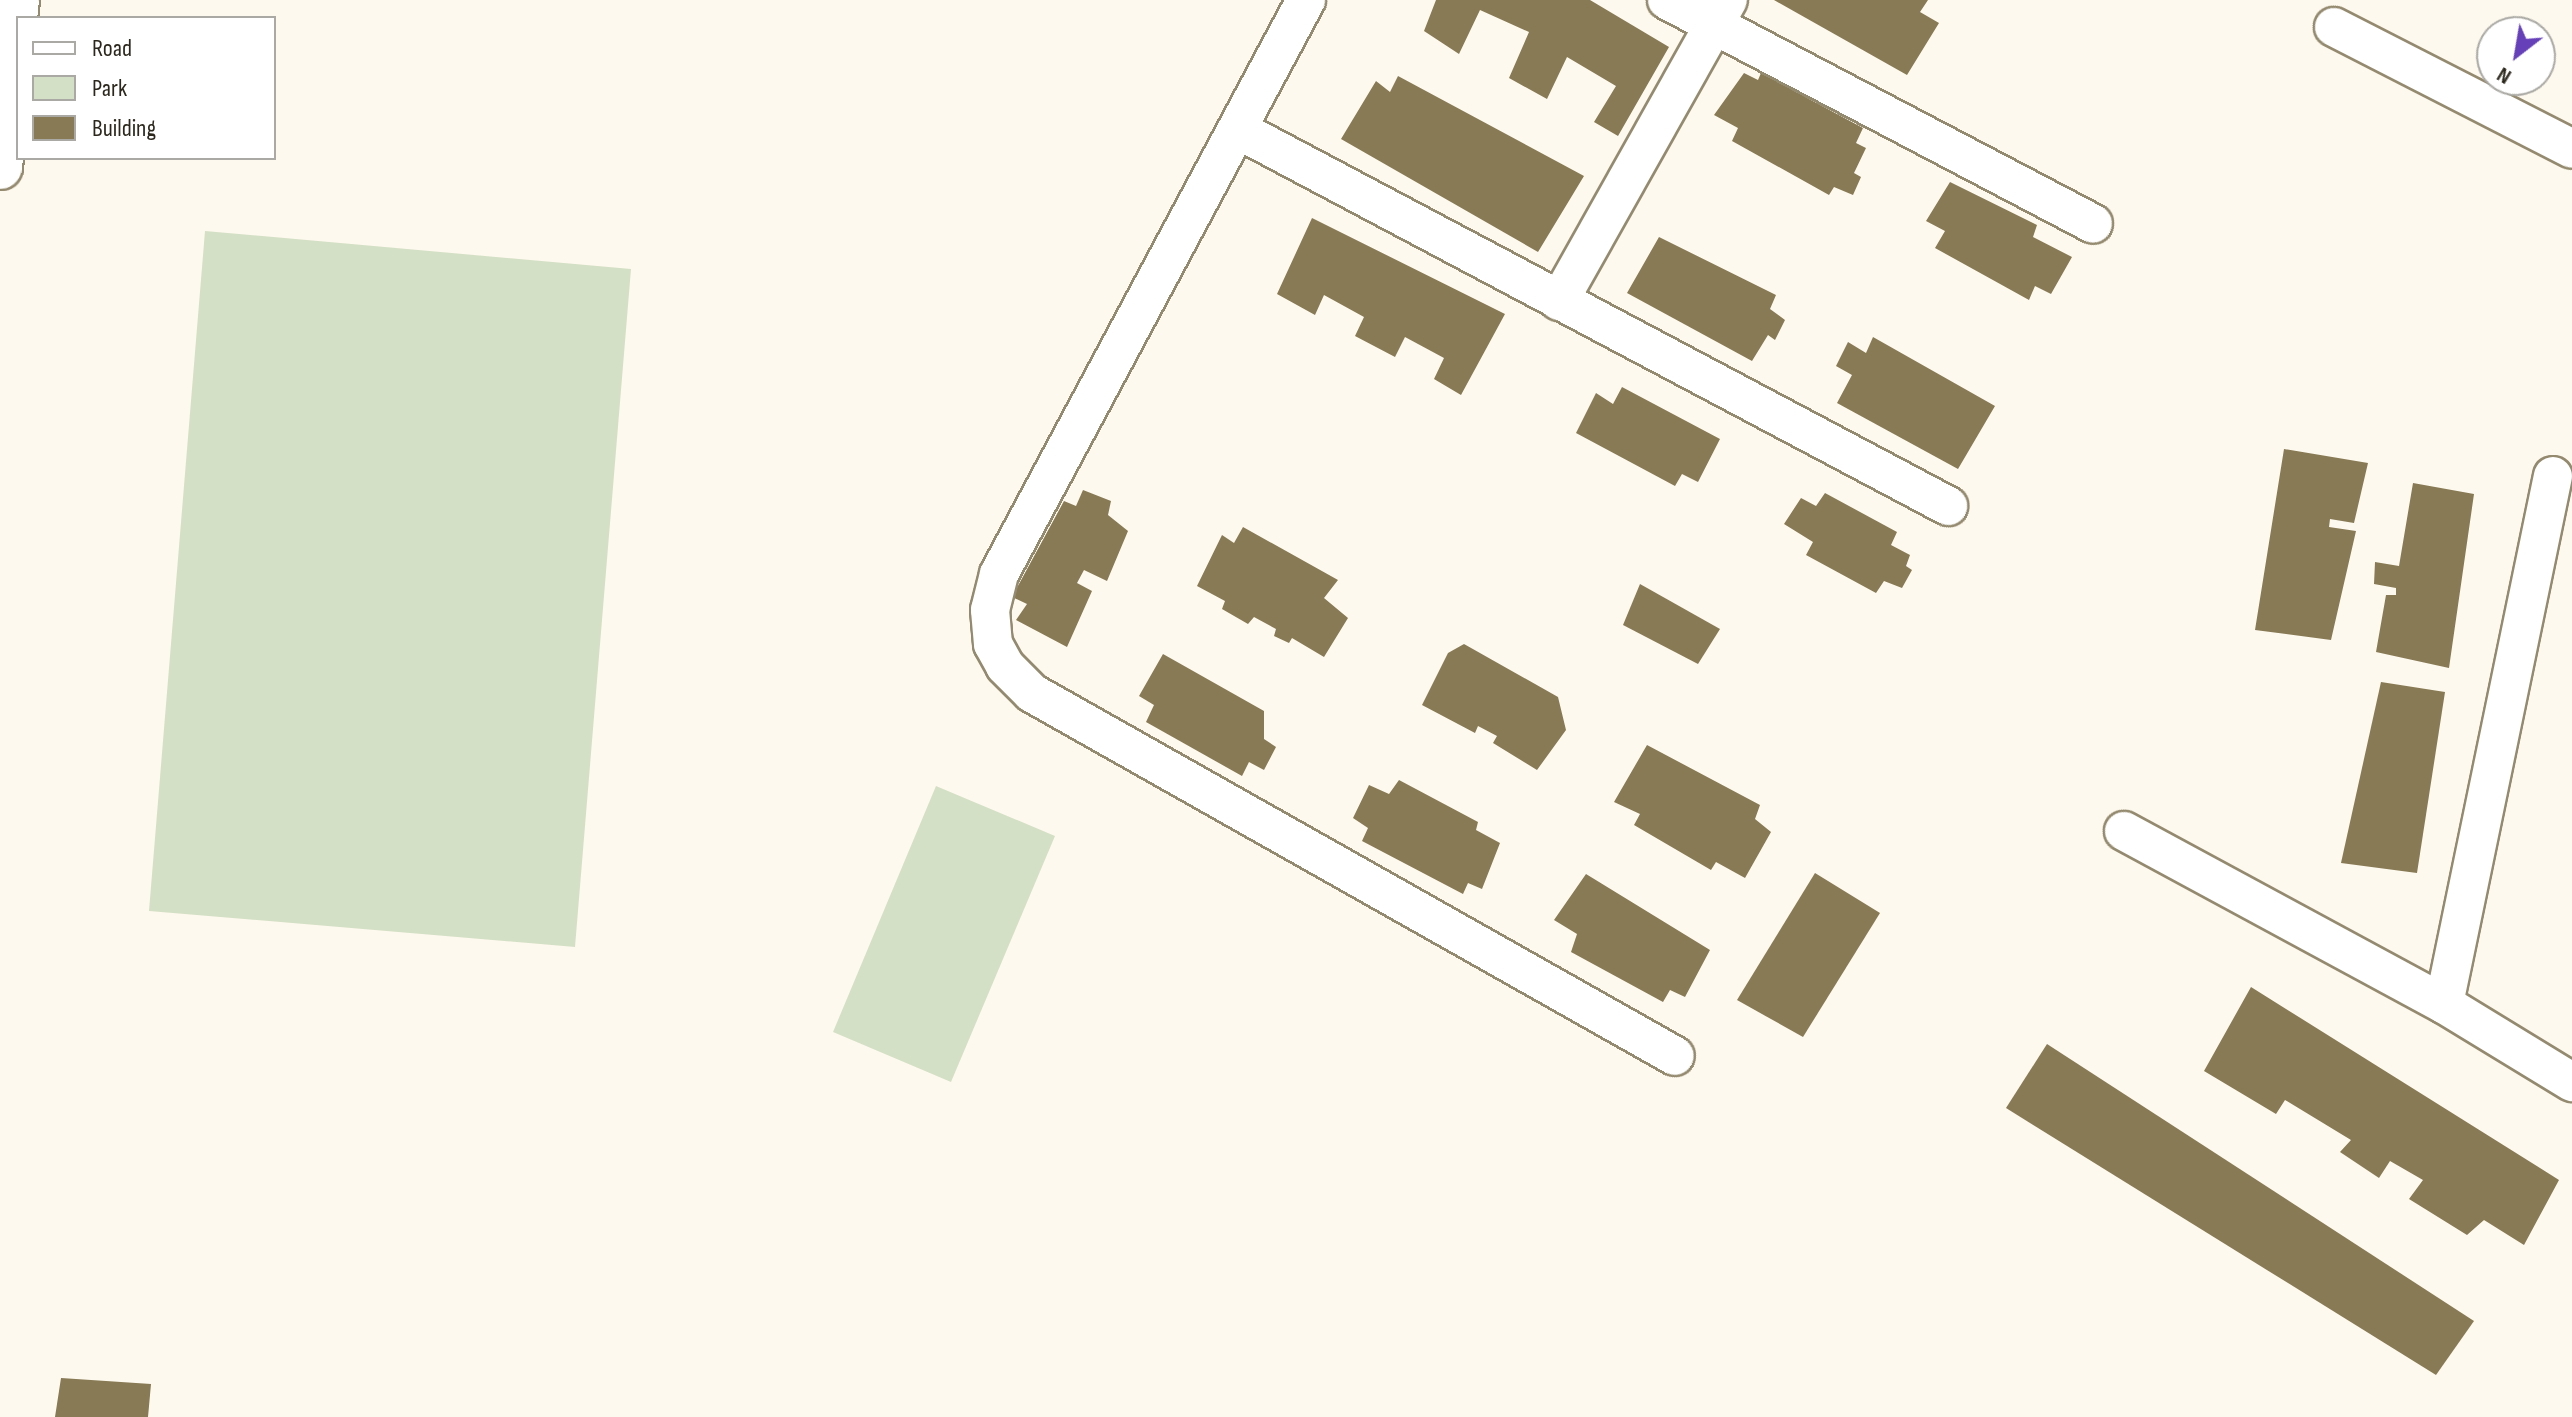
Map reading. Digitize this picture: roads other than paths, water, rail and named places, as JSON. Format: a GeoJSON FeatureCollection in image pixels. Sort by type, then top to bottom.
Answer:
{"type":"FeatureCollection","features":[{"type":"Feature","properties":{"kind":"highway"},"geometry":{"type":"LineString","coordinates":[[0,167],[17,0]]}},
{"type":"Feature","properties":{"kind":"street"},"geometry":{"type":"LineString","coordinates":[[1306,0],[999,574],[990,610],[993,644],[1005,666],[1032,693],[1675,1056]]}},
{"type":"Feature","properties":{"kind":"street"},"geometry":{"type":"LineString","coordinates":[[1667,0],[1721,12],[2093,224]]}},
{"type":"Feature","properties":{"kind":"street"},"geometry":{"type":"LineString","coordinates":[[1559,301],[1721,12]]}},
{"type":"Feature","properties":{"kind":"street"},"geometry":{"type":"LineString","coordinates":[[2334,27],[2572,149]]}},
{"type":"Feature","properties":{"kind":"street"},"geometry":{"type":"LineString","coordinates":[[1237,129],[1948,506]]}},
{"type":"Feature","properties":{"kind":"street"},"geometry":{"type":"LineString","coordinates":[[2444,1004],[2553,476]]}},
{"type":"Feature","properties":{"kind":"street"},"geometry":{"type":"LineString","coordinates":[[2124,831],[2444,1004],[2572,1082]]}}]}
